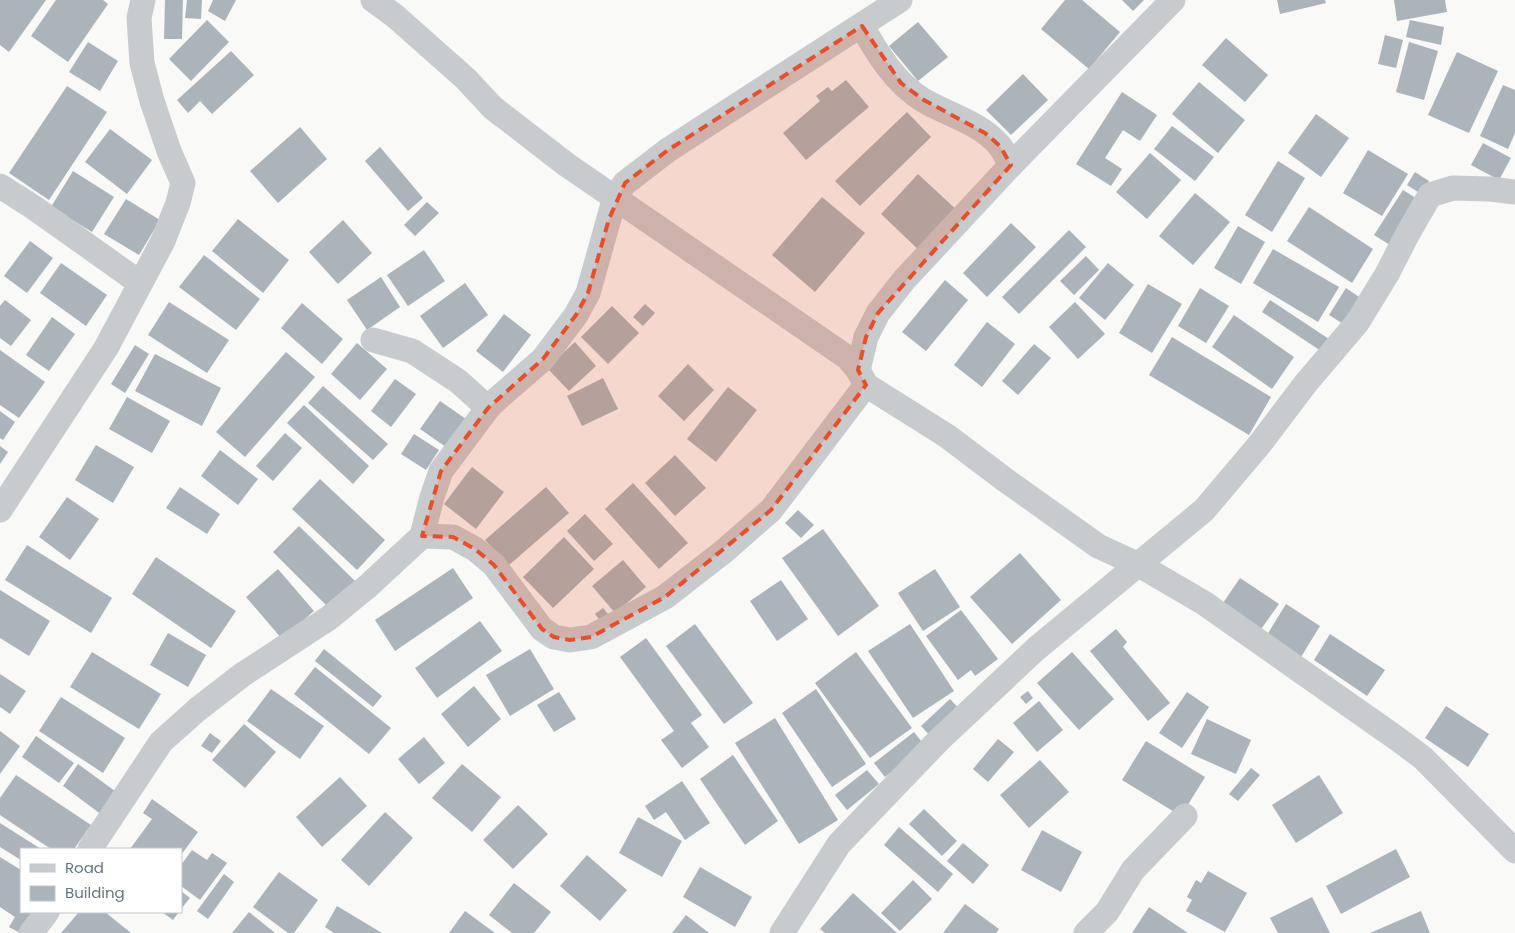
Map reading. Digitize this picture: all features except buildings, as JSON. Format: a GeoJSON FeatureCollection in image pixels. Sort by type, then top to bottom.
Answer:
{"type":"FeatureCollection","features":[{"type":"Feature","properties":{"kind":"street"},"geometry":{"type":"LineString","coordinates":[[0,510],[106,348],[171,222],[178,203],[183,183],[169,151],[142,64],[139,18],[143,0]]}},
{"type":"Feature","properties":{"kind":"street"},"geometry":{"type":"LineString","coordinates":[[373,0],[396,16],[466,78],[493,108],[567,165],[848,358],[862,378],[947,436],[1098,546],[1139,565],[1204,603],[1423,758],[1515,851]]}},
{"type":"Feature","properties":{"kind":"street"},"geometry":{"type":"LineString","coordinates":[[91,848],[161,742],[198,709],[242,675],[329,618],[368,586],[422,536],[441,471],[488,408],[543,359],[576,314],[588,293],[615,197],[625,182],[668,150],[900,0]]}},
{"type":"Feature","properties":{"kind":"street"},"geometry":{"type":"LineString","coordinates":[[422,536],[453,537],[475,550],[494,565],[542,629],[554,637],[570,640],[591,637],[665,597],[723,552],[771,510],[862,378],[866,337],[878,313],[904,280],[1011,165],[1173,0]]}},
{"type":"Feature","properties":{"kind":"street"},"geometry":{"type":"LineString","coordinates":[[862,26],[877,53],[902,83],[922,100],[968,122],[985,133],[1000,146],[1011,165]]}},
{"type":"Feature","properties":{"kind":"street"},"geometry":{"type":"LineString","coordinates":[[0,186],[33,207],[140,283]]}},
{"type":"Feature","properties":{"kind":"street"},"geometry":{"type":"LineString","coordinates":[[782,933],[839,844],[938,740],[1037,648],[1204,510],[1260,445],[1306,383],[1357,323],[1430,195],[1453,188],[1515,192]]}},
{"type":"Feature","properties":{"kind":"street"},"geometry":{"type":"LineString","coordinates":[[373,340],[412,352],[458,381],[488,408]]}},
{"type":"Feature","properties":{"kind":"street"},"geometry":{"type":"LineString","coordinates":[[1086,933],[1107,912],[1133,870],[1185,816]]}},
{"type":"Feature","properties":{"kind":"street"},"geometry":{"type":"LineString","coordinates":[[31,933],[47,913]]}},
{"type":"Feature","properties":{"kind":"highlighted area"},"geometry":{"type":"Polygon","coordinates":[[[862,26],[901,83],[922,99],[985,133],[1000,146],[1011,165],[878,313],[866,337],[858,370],[866,385],[771,510],[665,597],[591,637],[570,640],[554,637],[542,629],[494,565],[475,549],[453,537],[422,536],[441,471],[488,408],[543,359],[576,315],[588,293],[609,219],[625,183],[668,150],[862,26]]]}}]}
